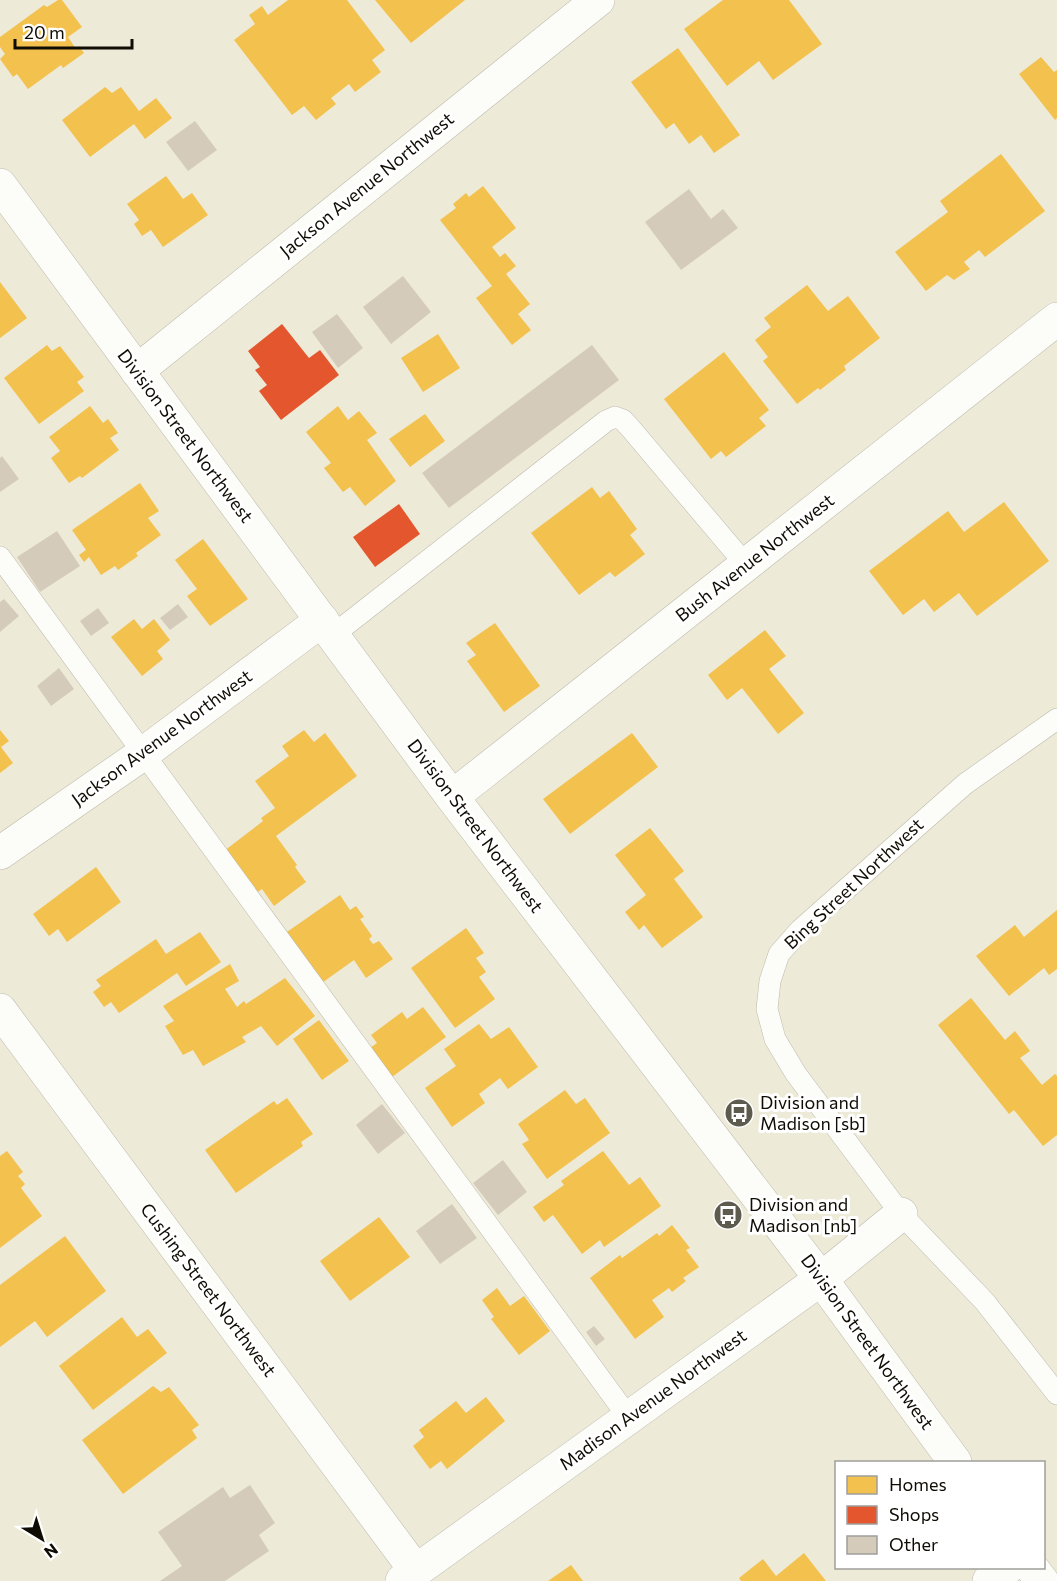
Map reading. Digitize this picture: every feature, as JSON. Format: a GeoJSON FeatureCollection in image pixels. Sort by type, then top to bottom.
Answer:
{"type":"FeatureCollection","features":[{"type":"Feature","properties":{"kind":"street","name":"Jackson Avenue Northwest"},"geometry":{"type":"LineString","coordinates":[[137,371],[598,0]]}},
{"type":"Feature","properties":{"kind":"street","name":"Division Street Northwest"},"geometry":{"type":"LineString","coordinates":[[0,185],[452,797],[822,1279],[954,1461]]}},
{"type":"Feature","properties":{"kind":"street","name":"Bush Avenue Northwest"},"geometry":{"type":"LineString","coordinates":[[452,797],[1057,319]]}},
{"type":"Feature","properties":{"kind":"street","name":"Jackson Avenue Northwest"},"geometry":{"type":"LineString","coordinates":[[0,853],[328,628]]}},
{"type":"Feature","properties":{"kind":"street","name":"Cushing Street Northwest"},"geometry":{"type":"LineString","coordinates":[[0,1010],[409,1576]]}},
{"type":"Feature","properties":{"kind":"street","name":"Madison Avenue Northwest"},"geometry":{"type":"LineString","coordinates":[[409,1576],[822,1279],[901,1214]]}},
{"type":"Feature","properties":{"kind":"street"},"geometry":{"type":"LineString","coordinates":[[989,1581],[1006,1569]]}},
{"type":"Feature","properties":{"kind":"street"},"geometry":{"type":"LineString","coordinates":[[1033,1569],[1042,1581]]}},
{"type":"Feature","properties":{"kind":"lane"},"geometry":{"type":"LineString","coordinates":[[328,628],[606,421],[615,417],[623,420],[632,430],[746,565]]}},
{"type":"Feature","properties":{"kind":"lane"},"geometry":{"type":"LineString","coordinates":[[0,557],[629,1418]]}},
{"type":"Feature","properties":{"kind":"lane","name":"Bing Street Northwest"},"geometry":{"type":"LineString","coordinates":[[901,1214],[796,1074],[775,1039],[767,1009],[770,981],[779,954],[800,930],[965,784],[1057,719]]}},
{"type":"Feature","properties":{"kind":"lane"},"geometry":{"type":"LineString","coordinates":[[901,1214],[985,1302],[1057,1394]]}},
{"type":"Feature","properties":{"kind":"building: Homes"},"geometry":{"type":"Polygon","coordinates":[[[62,0],[82,27],[68,37],[76,49],[79,46],[84,53],[63,68],[61,65],[28,89],[17,74],[13,77],[0,59],[5,54],[0,47],[0,37],[44,5],[47,7],[62,0]]]}},
{"type":"Feature","properties":{"kind":"building: Homes"},"geometry":{"type":"Polygon","coordinates":[[[288,0],[347,0],[385,50],[372,60],[381,72],[355,92],[349,84],[331,98],[336,104],[316,120],[304,106],[292,115],[234,40],[255,24],[249,15],[262,6],[268,15],[288,0]]]}},
{"type":"Feature","properties":{"kind":"building: Homes"},"geometry":{"type":"Polygon","coordinates":[[[375,0],[465,0],[411,43],[375,0]]]}},
{"type":"Feature","properties":{"kind":"building: Homes"},"geometry":{"type":"Polygon","coordinates":[[[723,0],[789,0],[822,44],[773,80],[759,61],[727,86],[684,29],[723,0]]]}},
{"type":"Feature","properties":{"kind":"building: Homes"},"geometry":{"type":"Polygon","coordinates":[[[678,48],[740,135],[714,153],[701,135],[689,144],[674,123],[666,129],[631,82],[678,48]]]}},
{"type":"Feature","properties":{"kind":"building: Homes"},"geometry":{"type":"Polygon","coordinates":[[[1041,57],[1054,72],[1057,70],[1057,118],[1055,120],[1019,74],[1041,57]]]}},
{"type":"Feature","properties":{"kind":"building: Homes"},"geometry":{"type":"Polygon","coordinates":[[[105,87],[112,93],[121,87],[139,111],[156,98],[172,118],[145,139],[134,124],[90,157],[62,120],[105,87]]]}},
{"type":"Feature","properties":{"kind":"building: Homes"},"geometry":{"type":"Polygon","coordinates":[[[1001,154],[1045,211],[985,257],[979,250],[964,262],[970,269],[954,280],[947,275],[926,291],[895,252],[948,212],[940,201],[1001,154]]]}},
{"type":"Feature","properties":{"kind":"building: Homes"},"geometry":{"type":"Polygon","coordinates":[[[166,176],[183,199],[192,193],[208,215],[163,247],[151,230],[142,236],[134,224],[139,220],[127,204],[166,176]]]}},
{"type":"Feature","properties":{"kind":"building: Homes"},"geometry":{"type":"Polygon","coordinates":[[[483,186],[516,228],[492,247],[500,257],[505,253],[516,266],[506,274],[530,304],[518,314],[531,330],[512,345],[476,298],[492,286],[440,220],[456,208],[453,204],[466,193],[469,197],[483,186]]]}},
{"type":"Feature","properties":{"kind":"building: Homes"},"geometry":{"type":"Polygon","coordinates":[[[0,282],[27,318],[0,338],[0,282]]]}},
{"type":"Feature","properties":{"kind":"building: Homes"},"geometry":{"type":"Polygon","coordinates":[[[807,285],[828,311],[848,296],[880,338],[844,366],[846,370],[797,404],[763,361],[768,357],[755,340],[771,327],[764,318],[807,285]]]}},
{"type":"Feature","properties":{"kind":"building: Homes"},"geometry":{"type":"Polygon","coordinates":[[[438,334],[460,368],[423,392],[401,358],[438,334]]]}},
{"type":"Feature","properties":{"kind":"building: Homes"},"geometry":{"type":"Polygon","coordinates":[[[47,345],[52,351],[60,346],[84,377],[77,382],[84,391],[39,424],[4,378],[47,345]]]}},
{"type":"Feature","properties":{"kind":"building: Homes"},"geometry":{"type":"Polygon","coordinates":[[[724,352],[769,410],[759,418],[766,426],[726,457],[721,451],[711,459],[664,399],[724,352]]]}},
{"type":"Feature","properties":{"kind":"building: Homes"},"geometry":{"type":"Polygon","coordinates":[[[90,406],[103,423],[108,419],[118,433],[110,438],[119,450],[82,478],[80,476],[69,483],[51,458],[60,451],[49,437],[90,406]]]}},
{"type":"Feature","properties":{"kind":"building: Homes"},"geometry":{"type":"Polygon","coordinates":[[[338,406],[348,420],[359,411],[377,433],[367,440],[396,481],[365,506],[350,487],[343,492],[324,468],[331,463],[306,432],[338,406]]]}},
{"type":"Feature","properties":{"kind":"building: Homes"},"geometry":{"type":"Polygon","coordinates":[[[425,414],[445,441],[410,467],[389,439],[425,414]]]}},
{"type":"Feature","properties":{"kind":"building: Homes"},"geometry":{"type":"Polygon","coordinates":[[[140,483],[159,511],[148,518],[161,535],[136,553],[138,556],[118,570],[115,566],[101,575],[89,557],[84,562],[79,555],[86,550],[72,530],[140,483]]]}},
{"type":"Feature","properties":{"kind":"building: Homes"},"geometry":{"type":"Polygon","coordinates":[[[592,487],[600,498],[609,491],[637,529],[630,535],[645,554],[615,577],[610,572],[579,595],[531,533],[592,487]]]}},
{"type":"Feature","properties":{"kind":"building: Homes"},"geometry":{"type":"Polygon","coordinates":[[[1004,502],[1049,561],[977,616],[959,593],[934,612],[924,599],[903,615],[869,571],[948,511],[964,532],[1004,502]]]}},
{"type":"Feature","properties":{"kind":"building: Homes"},"geometry":{"type":"Polygon","coordinates":[[[203,539],[248,599],[210,626],[187,596],[197,589],[175,560],[203,539]]]}},
{"type":"Feature","properties":{"kind":"building: Homes"},"geometry":{"type":"Polygon","coordinates":[[[134,619],[142,629],[154,619],[170,640],[157,651],[163,659],[142,676],[111,637],[134,619]]]}},
{"type":"Feature","properties":{"kind":"building: Homes"},"geometry":{"type":"Polygon","coordinates":[[[495,623],[540,686],[504,712],[467,661],[476,655],[466,643],[495,623]]]}},
{"type":"Feature","properties":{"kind":"building: Homes"},"geometry":{"type":"Polygon","coordinates":[[[765,630],[786,656],[769,669],[804,713],[778,734],[742,688],[727,700],[708,675],[765,630]]]}},
{"type":"Feature","properties":{"kind":"building: Homes"},"geometry":{"type":"Polygon","coordinates":[[[0,730],[9,741],[1,747],[13,763],[0,773],[0,730]]]}},
{"type":"Feature","properties":{"kind":"building: Homes"},"geometry":{"type":"Polygon","coordinates":[[[304,730],[314,742],[325,733],[357,776],[276,836],[306,882],[274,906],[262,889],[255,894],[224,851],[263,821],[261,818],[275,808],[255,781],[289,756],[282,746],[304,730]]]}},
{"type":"Feature","properties":{"kind":"building: Homes"},"geometry":{"type":"Polygon","coordinates":[[[632,733],[658,767],[570,834],[543,799],[632,733]]]}},
{"type":"Feature","properties":{"kind":"building: Homes"},"geometry":{"type":"Polygon","coordinates":[[[650,828],[684,871],[674,879],[703,917],[662,948],[644,925],[639,930],[625,912],[646,895],[615,855],[650,828]]]}},
{"type":"Feature","properties":{"kind":"building: Homes"},"geometry":{"type":"Polygon","coordinates":[[[96,867],[121,902],[67,942],[58,929],[49,936],[33,914],[96,867]]]}},
{"type":"Feature","properties":{"kind":"building: Homes"},"geometry":{"type":"Polygon","coordinates":[[[340,895],[350,910],[356,906],[364,917],[360,919],[372,936],[369,939],[373,944],[379,941],[393,959],[366,978],[354,960],[319,985],[284,934],[340,895]]]}},
{"type":"Feature","properties":{"kind":"building: Homes"},"geometry":{"type":"Polygon","coordinates":[[[1057,910],[1057,969],[1049,975],[1044,968],[1009,996],[976,956],[1015,925],[1024,937],[1057,910]]]}},
{"type":"Feature","properties":{"kind":"building: Homes"},"geometry":{"type":"Polygon","coordinates":[[[466,928],[484,953],[476,958],[486,972],[479,977],[495,999],[455,1028],[411,968],[466,928]]]}},
{"type":"Feature","properties":{"kind":"building: Homes"},"geometry":{"type":"Polygon","coordinates":[[[200,932],[221,962],[186,986],[177,973],[119,1013],[111,1002],[104,1007],[93,992],[101,986],[96,980],[156,939],[166,954],[200,932]]]}},
{"type":"Feature","properties":{"kind":"building: Homes"},"geometry":{"type":"Polygon","coordinates":[[[230,964],[239,981],[225,989],[237,1007],[244,1001],[246,1004],[285,978],[315,1016],[277,1046],[261,1026],[242,1037],[246,1042],[203,1066],[193,1050],[183,1055],[165,1026],[174,1021],[163,1006],[230,964]]]}},
{"type":"Feature","properties":{"kind":"building: Homes"},"geometry":{"type":"Polygon","coordinates":[[[971,998],[1005,1040],[1015,1031],[1030,1051],[1020,1058],[1042,1085],[1055,1074],[1057,1076],[1057,1135],[1043,1146],[1014,1110],[1009,1114],[938,1025],[971,998]]]}},
{"type":"Feature","properties":{"kind":"building: Homes"},"geometry":{"type":"Polygon","coordinates":[[[423,1007],[446,1037],[392,1077],[370,1048],[377,1043],[371,1035],[402,1012],[407,1019],[423,1007]]]}},
{"type":"Feature","properties":{"kind":"building: Homes"},"geometry":{"type":"Polygon","coordinates":[[[319,1020],[349,1061],[322,1080],[293,1039],[319,1020]]]}},
{"type":"Feature","properties":{"kind":"building: Homes"},"geometry":{"type":"Polygon","coordinates":[[[479,1024],[491,1039],[509,1027],[538,1067],[508,1089],[500,1078],[479,1094],[485,1103],[452,1127],[425,1088],[456,1066],[444,1049],[479,1024]]]}},
{"type":"Feature","properties":{"kind":"building: Homes"},"geometry":{"type":"Polygon","coordinates":[[[565,1090],[576,1104],[585,1098],[610,1133],[547,1179],[522,1144],[529,1140],[518,1124],[565,1090]]]}},
{"type":"Feature","properties":{"kind":"building: Homes"},"geometry":{"type":"Polygon","coordinates":[[[287,1098],[313,1134],[301,1142],[303,1146],[236,1193],[205,1150],[274,1101],[277,1105],[287,1098]]]}},
{"type":"Feature","properties":{"kind":"building: Homes"},"geometry":{"type":"Polygon","coordinates":[[[7,1151],[23,1172],[18,1176],[25,1184],[21,1188],[42,1216],[0,1248],[0,1156],[7,1151]]]}},
{"type":"Feature","properties":{"kind":"building: Homes"},"geometry":{"type":"Polygon","coordinates":[[[603,1151],[629,1185],[640,1177],[661,1206],[604,1247],[600,1240],[582,1254],[553,1215],[544,1222],[533,1207],[564,1185],[561,1181],[603,1151]]]}},
{"type":"Feature","properties":{"kind":"building: Homes"},"geometry":{"type":"Polygon","coordinates":[[[379,1217],[410,1257],[350,1301],[320,1261],[379,1217]]]}},
{"type":"Feature","properties":{"kind":"building: Homes"},"geometry":{"type":"Polygon","coordinates":[[[672,1225],[690,1248],[686,1250],[699,1267],[683,1278],[686,1281],[672,1292],[669,1288],[652,1300],[664,1317],[635,1339],[590,1278],[620,1255],[622,1258],[657,1233],[659,1236],[672,1225]]]}},
{"type":"Feature","properties":{"kind":"building: Homes"},"geometry":{"type":"Polygon","coordinates":[[[65,1236],[106,1291],[47,1337],[35,1321],[0,1347],[0,1285],[65,1236]]]}},
{"type":"Feature","properties":{"kind":"building: Homes"},"geometry":{"type":"Polygon","coordinates":[[[497,1288],[510,1306],[524,1296],[550,1331],[519,1355],[491,1319],[494,1317],[482,1300],[497,1288]]]}},
{"type":"Feature","properties":{"kind":"building: Homes"},"geometry":{"type":"Polygon","coordinates":[[[122,1317],[137,1337],[148,1329],[167,1353],[93,1410],[59,1366],[122,1317]]]}},
{"type":"Feature","properties":{"kind":"building: Homes"},"geometry":{"type":"Polygon","coordinates":[[[153,1386],[161,1392],[169,1387],[199,1425],[192,1430],[197,1438],[123,1494],[82,1440],[153,1386]]]}},
{"type":"Feature","properties":{"kind":"building: Homes"},"geometry":{"type":"Polygon","coordinates":[[[486,1397],[505,1421],[447,1469],[441,1461],[430,1469],[413,1446],[424,1437],[419,1430],[456,1401],[466,1413],[486,1397]]]}},
{"type":"Feature","properties":{"kind":"building: Homes"},"geometry":{"type":"Polygon","coordinates":[[[804,1553],[826,1581],[741,1581],[739,1578],[763,1559],[776,1576],[804,1553]]]}},
{"type":"Feature","properties":{"kind":"building: Homes"},"geometry":{"type":"Polygon","coordinates":[[[571,1565],[583,1581],[548,1581],[571,1565]]]}},
{"type":"Feature","properties":{"kind":"building: Shops"},"geometry":{"type":"Polygon","coordinates":[[[282,324],[309,358],[320,350],[339,375],[281,420],[259,391],[267,385],[255,370],[260,367],[248,351],[282,324]]]}},
{"type":"Feature","properties":{"kind":"building: Shops"},"geometry":{"type":"Polygon","coordinates":[[[399,504],[420,534],[375,567],[353,537],[399,504]]]}},
{"type":"Feature","properties":{"kind":"building: Other"},"geometry":{"type":"Polygon","coordinates":[[[195,121],[217,150],[188,171],[166,142],[195,121]]]}},
{"type":"Feature","properties":{"kind":"building: Other"},"geometry":{"type":"Polygon","coordinates":[[[689,189],[711,219],[723,209],[738,228],[681,270],[645,222],[689,189]]]}},
{"type":"Feature","properties":{"kind":"building: Other"},"geometry":{"type":"Polygon","coordinates":[[[403,276],[431,312],[391,344],[363,307],[403,276]]]}},
{"type":"Feature","properties":{"kind":"building: Other"},"geometry":{"type":"Polygon","coordinates":[[[337,314],[363,348],[338,368],[312,332],[337,314]]]}},
{"type":"Feature","properties":{"kind":"building: Other"},"geometry":{"type":"Polygon","coordinates":[[[592,345],[619,380],[449,508],[422,473],[592,345]]]}},
{"type":"Feature","properties":{"kind":"building: Other"},"geometry":{"type":"Polygon","coordinates":[[[2,456],[19,479],[0,492],[0,458],[2,456]]]}},
{"type":"Feature","properties":{"kind":"building: Other"},"geometry":{"type":"Polygon","coordinates":[[[57,531],[80,566],[40,592],[17,557],[57,531]]]}},
{"type":"Feature","properties":{"kind":"building: Other"},"geometry":{"type":"Polygon","coordinates":[[[4,599],[19,616],[0,632],[0,602],[4,599]]]}},
{"type":"Feature","properties":{"kind":"building: Other"},"geometry":{"type":"Polygon","coordinates":[[[178,604],[188,617],[170,630],[160,618],[178,604]]]}},
{"type":"Feature","properties":{"kind":"building: Other"},"geometry":{"type":"Polygon","coordinates":[[[98,608],[109,623],[91,636],[80,621],[98,608]]]}},
{"type":"Feature","properties":{"kind":"building: Other"},"geometry":{"type":"Polygon","coordinates":[[[59,668],[74,689],[51,706],[37,686],[59,668]]]}},
{"type":"Feature","properties":{"kind":"building: Other"},"geometry":{"type":"Polygon","coordinates":[[[382,1104],[405,1133],[378,1154],[356,1125],[382,1104]]]}},
{"type":"Feature","properties":{"kind":"building: Other"},"geometry":{"type":"Polygon","coordinates":[[[503,1160],[527,1192],[498,1215],[473,1183],[503,1160]]]}},
{"type":"Feature","properties":{"kind":"building: Other"},"geometry":{"type":"Polygon","coordinates":[[[452,1204],[477,1238],[440,1264],[416,1231],[452,1204]]]}},
{"type":"Feature","properties":{"kind":"building: Other"},"geometry":{"type":"Polygon","coordinates":[[[594,1326],[605,1339],[596,1346],[586,1332],[594,1326]]]}},
{"type":"Feature","properties":{"kind":"building: Other"},"geometry":{"type":"Polygon","coordinates":[[[250,1485],[275,1523],[259,1535],[269,1551],[225,1581],[160,1581],[182,1566],[158,1532],[223,1487],[230,1498],[250,1485]]]}},
{"type":"Feature","properties":{"kind":"place","name":"Division and Madison [sb]"},"geometry":{"type":"Point","coordinates":[739,1113]}},
{"type":"Feature","properties":{"kind":"place","name":"Division and Madison [nb]"},"geometry":{"type":"Point","coordinates":[728,1215]}}]}
